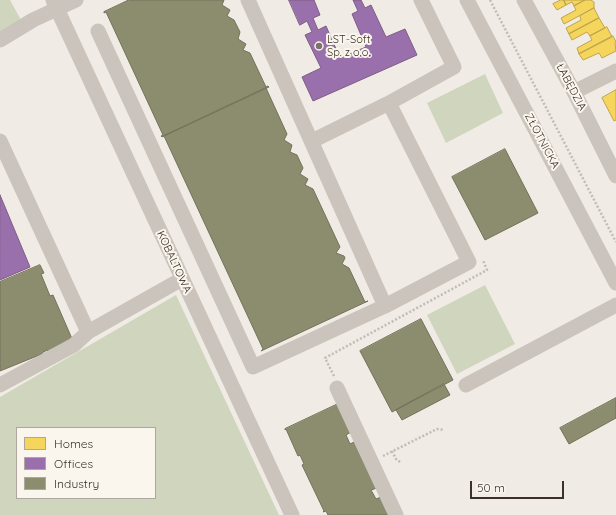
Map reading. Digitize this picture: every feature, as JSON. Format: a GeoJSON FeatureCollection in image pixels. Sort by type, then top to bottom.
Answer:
{"type":"FeatureCollection","features":[{"type":"Feature","properties":{"kind":"street"},"geometry":{"type":"LineString","coordinates":[[0,40],[33,20],[55,4],[76,0]]}},
{"type":"Feature","properties":{"kind":"street"},"geometry":{"type":"LineString","coordinates":[[248,0],[385,306]]}},
{"type":"Feature","properties":{"kind":"street"},"geometry":{"type":"LineString","coordinates":[[312,141],[389,103],[454,68],[421,0]]}},
{"type":"Feature","properties":{"kind":"street","name":"ZŁOTNICKA"},"geometry":{"type":"LineString","coordinates":[[467,0],[610,255],[616,283]]}},
{"type":"Feature","properties":{"kind":"street","name":"ŁABĘDZIA"},"geometry":{"type":"LineString","coordinates":[[524,0],[574,92],[616,176]]}},
{"type":"Feature","properties":{"kind":"street","name":"KOBALTOWA"},"geometry":{"type":"LineString","coordinates":[[55,4],[292,515]]}},
{"type":"Feature","properties":{"kind":"street"},"geometry":{"type":"LineString","coordinates":[[98,31],[253,367],[385,306],[469,262],[389,103]]}},
{"type":"Feature","properties":{"kind":"street"},"geometry":{"type":"LineString","coordinates":[[574,92],[616,71]]}},
{"type":"Feature","properties":{"kind":"street"},"geometry":{"type":"LineString","coordinates":[[0,142],[88,332]]}},
{"type":"Feature","properties":{"kind":"street"},"geometry":{"type":"LineString","coordinates":[[0,385],[74,345],[88,332],[182,279]]}},
{"type":"Feature","properties":{"kind":"street"},"geometry":{"type":"LineString","coordinates":[[466,385],[616,305]]}},
{"type":"Feature","properties":{"kind":"street"},"geometry":{"type":"LineString","coordinates":[[337,388],[396,515]]}},
{"type":"Feature","properties":{"kind":"path"},"geometry":{"type":"LineString","coordinates":[[490,0],[616,242]]}},
{"type":"Feature","properties":{"kind":"path"},"geometry":{"type":"LineString","coordinates":[[337,388],[337,384],[325,358],[487,270],[482,255]]}},
{"type":"Feature","properties":{"kind":"path"},"geometry":{"type":"LineString","coordinates":[[371,462],[437,429],[444,430]]}},
{"type":"Feature","properties":{"kind":"path"},"geometry":{"type":"LineString","coordinates":[[392,451],[396,459],[400,462]]}},
{"type":"Feature","properties":{"kind":"green space"},"geometry":{"type":"Polygon","coordinates":[[[0,0],[10,0],[21,20],[0,32],[0,0]]]}},
{"type":"Feature","properties":{"kind":"green space"},"geometry":{"type":"Polygon","coordinates":[[[485,74],[503,113],[446,143],[427,103],[485,74]]]}},
{"type":"Feature","properties":{"kind":"green space"},"geometry":{"type":"Polygon","coordinates":[[[485,285],[515,344],[457,374],[427,315],[485,285]]]}},
{"type":"Feature","properties":{"kind":"green space"},"geometry":{"type":"Polygon","coordinates":[[[176,295],[279,515],[0,515],[0,397],[176,295]]]}},
{"type":"Feature","properties":{"kind":"building: Homes"},"geometry":{"type":"Polygon","coordinates":[[[564,0],[566,5],[557,10],[553,4],[564,0]]]}},
{"type":"Feature","properties":{"kind":"building: Homes"},"geometry":{"type":"Polygon","coordinates":[[[564,0],[585,0],[574,6],[572,2],[566,5],[564,0]]]}},
{"type":"Feature","properties":{"kind":"building: Homes"},"geometry":{"type":"Polygon","coordinates":[[[585,0],[591,0],[594,2],[594,8],[564,24],[561,18],[576,10],[574,6],[585,0]]]}},
{"type":"Feature","properties":{"kind":"building: Homes"},"geometry":{"type":"Polygon","coordinates":[[[594,8],[599,18],[569,34],[566,28],[581,20],[580,16],[594,8]]]}},
{"type":"Feature","properties":{"kind":"building: Homes"},"geometry":{"type":"Polygon","coordinates":[[[599,18],[605,28],[590,36],[587,32],[572,40],[569,34],[599,18]]]}},
{"type":"Feature","properties":{"kind":"building: Homes"},"geometry":{"type":"Polygon","coordinates":[[[607,27],[612,37],[579,54],[577,48],[592,40],[590,36],[607,27]]]}},
{"type":"Feature","properties":{"kind":"building: Homes"},"geometry":{"type":"Polygon","coordinates":[[[613,36],[616,42],[616,51],[602,58],[599,53],[583,60],[579,54],[613,36]]]}},
{"type":"Feature","properties":{"kind":"building: Homes"},"geometry":{"type":"Polygon","coordinates":[[[616,90],[616,120],[614,121],[602,98],[616,90]]]}},
{"type":"Feature","properties":{"kind":"building: Offices"},"geometry":{"type":"Polygon","coordinates":[[[289,0],[314,0],[320,15],[313,18],[318,30],[326,26],[340,58],[366,47],[352,14],[358,11],[353,0],[361,0],[365,8],[371,5],[386,37],[405,29],[417,55],[313,101],[302,77],[321,68],[305,35],[312,32],[307,21],[300,25],[289,0]]]}},
{"type":"Feature","properties":{"kind":"building: Offices"},"geometry":{"type":"Polygon","coordinates":[[[0,195],[30,267],[0,280],[0,195]]]}},
{"type":"Feature","properties":{"kind":"building: Industry"},"geometry":{"type":"Polygon","coordinates":[[[129,0],[224,0],[222,5],[230,10],[227,16],[234,20],[240,32],[238,39],[246,44],[243,50],[250,53],[266,87],[269,87],[162,137],[161,136],[163,135],[106,12],[104,13],[129,0]]]}},
{"type":"Feature","properties":{"kind":"building: Industry"},"geometry":{"type":"Polygon","coordinates":[[[266,88],[287,134],[284,140],[292,145],[290,152],[297,155],[303,168],[300,174],[308,179],[305,185],[313,189],[340,247],[336,253],[344,256],[345,258],[342,264],[349,268],[365,302],[368,301],[261,351],[263,349],[164,136],[266,88]]]}},
{"type":"Feature","properties":{"kind":"building: Industry"},"geometry":{"type":"Polygon","coordinates":[[[505,149],[538,213],[485,240],[452,177],[505,149]]]}},
{"type":"Feature","properties":{"kind":"building: Industry"},"geometry":{"type":"Polygon","coordinates":[[[40,265],[44,273],[41,274],[50,296],[53,295],[73,341],[48,352],[47,350],[42,354],[0,371],[0,282],[40,265]]]}},
{"type":"Feature","properties":{"kind":"building: Industry"},"geometry":{"type":"Polygon","coordinates":[[[421,319],[453,380],[392,412],[360,351],[421,319]]]}},
{"type":"Feature","properties":{"kind":"building: Industry"},"geometry":{"type":"Polygon","coordinates":[[[444,384],[450,395],[402,420],[396,410],[444,384]]]}},
{"type":"Feature","properties":{"kind":"building: Industry"},"geometry":{"type":"Polygon","coordinates":[[[616,398],[616,418],[569,444],[560,428],[616,398]]]}},
{"type":"Feature","properties":{"kind":"building: Industry"},"geometry":{"type":"Polygon","coordinates":[[[338,404],[351,432],[346,435],[350,444],[356,441],[377,488],[371,490],[376,499],[381,497],[388,515],[328,515],[326,511],[323,512],[324,511],[302,465],[304,464],[300,455],[298,456],[286,429],[285,430],[285,429],[338,404]]]}},
{"type":"Feature","properties":{"kind":"place","name":"LST-Soft Sp. z o.o."},"geometry":{"type":"Point","coordinates":[319,46]}}]}
